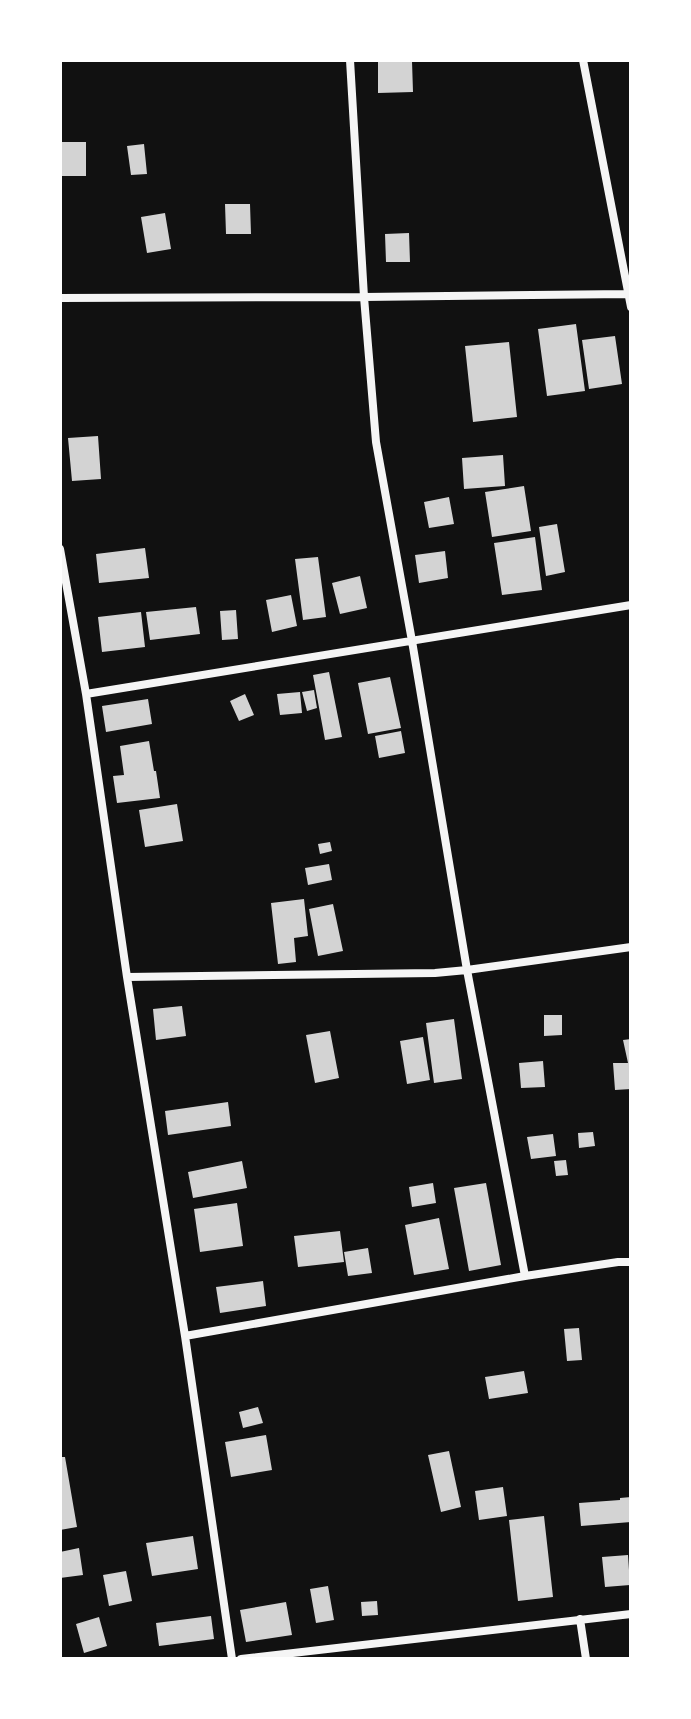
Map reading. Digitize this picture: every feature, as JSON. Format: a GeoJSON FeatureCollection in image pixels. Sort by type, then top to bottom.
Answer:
{"type":"FeatureCollection","features":[{"type":"Feature","properties":{"kind":"street"},"geometry":{"type":"LineString","coordinates":[[350,60],[376,442],[467,970],[525,1276]]}},
{"type":"Feature","properties":{"kind":"street"},"geometry":{"type":"LineString","coordinates":[[583,60],[631,307]]}},
{"type":"Feature","properties":{"kind":"street"},"geometry":{"type":"LineString","coordinates":[[60,298],[628,294]]}},
{"type":"Feature","properties":{"kind":"street"},"geometry":{"type":"LineString","coordinates":[[60,549],[86,694],[232,1659]]}},
{"type":"Feature","properties":{"kind":"street"},"geometry":{"type":"LineString","coordinates":[[86,694],[631,605]]}},
{"type":"Feature","properties":{"kind":"street"},"geometry":{"type":"LineString","coordinates":[[127,977],[435,973],[631,947]]}},
{"type":"Feature","properties":{"kind":"street"},"geometry":{"type":"LineString","coordinates":[[185,1336],[525,1276],[631,1262]]}},
{"type":"Feature","properties":{"kind":"street"},"geometry":{"type":"LineString","coordinates":[[241,1659],[631,1614]]}},
{"type":"Feature","properties":{"kind":"street"},"geometry":{"type":"LineString","coordinates":[[580,1619],[586,1659]]}},
{"type":"Feature","properties":{"kind":"building"},"geometry":{"type":"Polygon","coordinates":[[[378,61],[412,61],[413,92],[378,93],[378,61]]]}},
{"type":"Feature","properties":{"kind":"building"},"geometry":{"type":"Polygon","coordinates":[[[60,142],[86,142],[86,176],[60,176],[60,142]]]}},
{"type":"Feature","properties":{"kind":"building"},"geometry":{"type":"Polygon","coordinates":[[[144,144],[147,174],[131,175],[127,146],[144,144]]]}},
{"type":"Feature","properties":{"kind":"building"},"geometry":{"type":"Polygon","coordinates":[[[225,204],[250,204],[251,234],[226,234],[225,204]]]}},
{"type":"Feature","properties":{"kind":"building"},"geometry":{"type":"Polygon","coordinates":[[[165,213],[171,249],[147,253],[141,217],[165,213]]]}},
{"type":"Feature","properties":{"kind":"building"},"geometry":{"type":"Polygon","coordinates":[[[409,233],[410,262],[386,262],[385,234],[409,233]]]}},
{"type":"Feature","properties":{"kind":"building"},"geometry":{"type":"Polygon","coordinates":[[[576,324],[585,391],[547,396],[538,329],[576,324]]]}},
{"type":"Feature","properties":{"kind":"building"},"geometry":{"type":"Polygon","coordinates":[[[615,336],[622,384],[589,389],[582,340],[615,336]]]}},
{"type":"Feature","properties":{"kind":"building"},"geometry":{"type":"Polygon","coordinates":[[[509,342],[517,417],[473,422],[465,346],[509,342]]]}},
{"type":"Feature","properties":{"kind":"building"},"geometry":{"type":"Polygon","coordinates":[[[98,436],[101,479],[72,481],[68,438],[98,436]]]}},
{"type":"Feature","properties":{"kind":"building"},"geometry":{"type":"Polygon","coordinates":[[[503,455],[505,486],[464,489],[462,458],[503,455]]]}},
{"type":"Feature","properties":{"kind":"building"},"geometry":{"type":"Polygon","coordinates":[[[524,486],[531,531],[492,537],[485,492],[524,486]]]}},
{"type":"Feature","properties":{"kind":"building"},"geometry":{"type":"Polygon","coordinates":[[[449,497],[454,524],[429,528],[424,502],[449,497]]]}},
{"type":"Feature","properties":{"kind":"building"},"geometry":{"type":"Polygon","coordinates":[[[557,524],[565,572],[546,576],[539,527],[557,524]]]}},
{"type":"Feature","properties":{"kind":"building"},"geometry":{"type":"Polygon","coordinates":[[[535,537],[542,590],[502,595],[494,543],[535,537]]]}},
{"type":"Feature","properties":{"kind":"building"},"geometry":{"type":"Polygon","coordinates":[[[145,548],[149,578],[99,583],[96,554],[145,548]]]}},
{"type":"Feature","properties":{"kind":"building"},"geometry":{"type":"Polygon","coordinates":[[[445,551],[448,578],[419,583],[415,555],[445,551]]]}},
{"type":"Feature","properties":{"kind":"building"},"geometry":{"type":"Polygon","coordinates":[[[318,557],[326,617],[303,620],[295,559],[318,557]]]}},
{"type":"Feature","properties":{"kind":"building"},"geometry":{"type":"Polygon","coordinates":[[[360,576],[367,608],[340,614],[332,583],[360,576]]]}},
{"type":"Feature","properties":{"kind":"building"},"geometry":{"type":"Polygon","coordinates":[[[291,595],[297,626],[272,632],[266,600],[291,595]]]}},
{"type":"Feature","properties":{"kind":"building"},"geometry":{"type":"Polygon","coordinates":[[[196,607],[200,634],[150,640],[146,612],[196,607]]]}},
{"type":"Feature","properties":{"kind":"building"},"geometry":{"type":"Polygon","coordinates":[[[236,610],[238,639],[222,640],[220,611],[236,610]]]}},
{"type":"Feature","properties":{"kind":"building"},"geometry":{"type":"Polygon","coordinates":[[[141,612],[145,647],[102,652],[98,617],[141,612]]]}},
{"type":"Feature","properties":{"kind":"building"},"geometry":{"type":"Polygon","coordinates":[[[329,672],[342,737],[325,740],[313,675],[329,672]]]}},
{"type":"Feature","properties":{"kind":"building"},"geometry":{"type":"Polygon","coordinates":[[[390,677],[401,728],[368,734],[358,683],[390,677]]]}},
{"type":"Feature","properties":{"kind":"building"},"geometry":{"type":"Polygon","coordinates":[[[314,690],[317,708],[307,711],[302,692],[314,690]]]}},
{"type":"Feature","properties":{"kind":"building"},"geometry":{"type":"Polygon","coordinates":[[[300,692],[302,713],[280,715],[277,694],[300,692]]]}},
{"type":"Feature","properties":{"kind":"building"},"geometry":{"type":"Polygon","coordinates":[[[245,694],[254,715],[239,721],[230,701],[245,694]]]}},
{"type":"Feature","properties":{"kind":"building"},"geometry":{"type":"Polygon","coordinates":[[[148,699],[152,724],[106,732],[102,706],[148,699]]]}},
{"type":"Feature","properties":{"kind":"building"},"geometry":{"type":"Polygon","coordinates":[[[401,731],[405,753],[379,758],[375,736],[401,731]]]}},
{"type":"Feature","properties":{"kind":"building"},"geometry":{"type":"Polygon","coordinates":[[[149,741],[160,798],[117,803],[113,776],[124,775],[120,746],[149,741]]]}},
{"type":"Feature","properties":{"kind":"building"},"geometry":{"type":"Polygon","coordinates":[[[177,804],[183,841],[145,847],[139,810],[177,804]]]}},
{"type":"Feature","properties":{"kind":"building"},"geometry":{"type":"Polygon","coordinates":[[[330,842],[332,851],[320,854],[318,844],[330,842]]]}},
{"type":"Feature","properties":{"kind":"building"},"geometry":{"type":"Polygon","coordinates":[[[329,864],[332,880],[308,885],[305,868],[329,864]]]}},
{"type":"Feature","properties":{"kind":"building"},"geometry":{"type":"Polygon","coordinates":[[[304,899],[308,936],[294,938],[296,962],[278,964],[271,903],[304,899]]]}},
{"type":"Feature","properties":{"kind":"building"},"geometry":{"type":"Polygon","coordinates":[[[333,904],[343,951],[318,956],[309,909],[333,904]]]}},
{"type":"Feature","properties":{"kind":"building"},"geometry":{"type":"Polygon","coordinates":[[[182,1006],[186,1036],[156,1040],[153,1009],[182,1006]]]}},
{"type":"Feature","properties":{"kind":"building"},"geometry":{"type":"Polygon","coordinates":[[[544,1015],[562,1015],[562,1035],[544,1036],[544,1015]]]}},
{"type":"Feature","properties":{"kind":"building"},"geometry":{"type":"Polygon","coordinates":[[[454,1019],[462,1079],[434,1083],[426,1023],[454,1019]]]}},
{"type":"Feature","properties":{"kind":"building"},"geometry":{"type":"Polygon","coordinates":[[[330,1031],[339,1078],[315,1083],[306,1035],[330,1031]]]}},
{"type":"Feature","properties":{"kind":"building"},"geometry":{"type":"Polygon","coordinates":[[[423,1037],[430,1080],[407,1084],[400,1041],[423,1037]]]}},
{"type":"Feature","properties":{"kind":"building"},"geometry":{"type":"Polygon","coordinates":[[[631,1039],[631,1089],[615,1090],[613,1063],[628,1063],[623,1040],[631,1039]]]}},
{"type":"Feature","properties":{"kind":"building"},"geometry":{"type":"Polygon","coordinates":[[[543,1061],[545,1087],[521,1088],[519,1063],[543,1061]]]}},
{"type":"Feature","properties":{"kind":"building"},"geometry":{"type":"Polygon","coordinates":[[[228,1102],[231,1126],[168,1135],[165,1111],[228,1102]]]}},
{"type":"Feature","properties":{"kind":"building"},"geometry":{"type":"Polygon","coordinates":[[[593,1132],[595,1146],[579,1148],[578,1133],[593,1132]]]}},
{"type":"Feature","properties":{"kind":"building"},"geometry":{"type":"Polygon","coordinates":[[[553,1134],[556,1156],[531,1159],[527,1137],[553,1134]]]}},
{"type":"Feature","properties":{"kind":"building"},"geometry":{"type":"Polygon","coordinates":[[[566,1160],[568,1175],[556,1176],[554,1161],[566,1160]]]}},
{"type":"Feature","properties":{"kind":"building"},"geometry":{"type":"Polygon","coordinates":[[[242,1161],[247,1188],[193,1198],[188,1172],[242,1161]]]}},
{"type":"Feature","properties":{"kind":"building"},"geometry":{"type":"Polygon","coordinates":[[[433,1183],[436,1203],[412,1207],[409,1187],[433,1183]]]}},
{"type":"Feature","properties":{"kind":"building"},"geometry":{"type":"Polygon","coordinates":[[[486,1183],[501,1265],[469,1271],[454,1188],[486,1183]]]}},
{"type":"Feature","properties":{"kind":"building"},"geometry":{"type":"Polygon","coordinates":[[[237,1203],[243,1246],[200,1252],[194,1209],[237,1203]]]}},
{"type":"Feature","properties":{"kind":"building"},"geometry":{"type":"Polygon","coordinates":[[[439,1218],[449,1269],[414,1275],[405,1225],[439,1218]]]}},
{"type":"Feature","properties":{"kind":"building"},"geometry":{"type":"Polygon","coordinates":[[[340,1231],[344,1262],[298,1267],[294,1236],[340,1231]]]}},
{"type":"Feature","properties":{"kind":"building"},"geometry":{"type":"Polygon","coordinates":[[[368,1248],[372,1273],[348,1276],[344,1252],[368,1248]]]}},
{"type":"Feature","properties":{"kind":"building"},"geometry":{"type":"Polygon","coordinates":[[[263,1281],[266,1306],[220,1313],[216,1287],[263,1281]]]}},
{"type":"Feature","properties":{"kind":"building"},"geometry":{"type":"Polygon","coordinates":[[[579,1328],[582,1360],[567,1361],[564,1329],[579,1328]]]}},
{"type":"Feature","properties":{"kind":"building"},"geometry":{"type":"Polygon","coordinates":[[[524,1371],[528,1393],[489,1399],[485,1377],[524,1371]]]}},
{"type":"Feature","properties":{"kind":"building"},"geometry":{"type":"Polygon","coordinates":[[[258,1407],[263,1423],[243,1428],[239,1412],[258,1407]]]}},
{"type":"Feature","properties":{"kind":"building"},"geometry":{"type":"Polygon","coordinates":[[[266,1435],[272,1470],[231,1477],[225,1442],[266,1435]]]}},
{"type":"Feature","properties":{"kind":"building"},"geometry":{"type":"Polygon","coordinates":[[[449,1451],[461,1507],[441,1512],[428,1455],[449,1451]]]}},
{"type":"Feature","properties":{"kind":"building"},"geometry":{"type":"Polygon","coordinates":[[[60,1457],[65,1457],[77,1527],[60,1530],[60,1457]]]}},
{"type":"Feature","properties":{"kind":"building"},"geometry":{"type":"Polygon","coordinates":[[[503,1487],[507,1516],[479,1520],[475,1491],[503,1487]]]}},
{"type":"Feature","properties":{"kind":"building"},"geometry":{"type":"Polygon","coordinates":[[[631,1497],[631,1522],[581,1526],[579,1503],[631,1497]]]}},
{"type":"Feature","properties":{"kind":"building"},"geometry":{"type":"Polygon","coordinates":[[[544,1516],[553,1597],[518,1601],[509,1520],[544,1516]]]}},
{"type":"Feature","properties":{"kind":"building"},"geometry":{"type":"Polygon","coordinates":[[[193,1536],[198,1569],[152,1576],[146,1543],[193,1536]]]}},
{"type":"Feature","properties":{"kind":"building"},"geometry":{"type":"Polygon","coordinates":[[[79,1548],[83,1575],[60,1578],[60,1552],[79,1548]]]}},
{"type":"Feature","properties":{"kind":"building"},"geometry":{"type":"Polygon","coordinates":[[[628,1555],[630,1585],[605,1587],[602,1557],[628,1555]]]}},
{"type":"Feature","properties":{"kind":"building"},"geometry":{"type":"Polygon","coordinates":[[[126,1571],[132,1601],[109,1606],[103,1575],[126,1571]]]}},
{"type":"Feature","properties":{"kind":"building"},"geometry":{"type":"Polygon","coordinates":[[[328,1586],[334,1620],[316,1623],[310,1589],[328,1586]]]}},
{"type":"Feature","properties":{"kind":"building"},"geometry":{"type":"Polygon","coordinates":[[[377,1601],[378,1615],[362,1616],[361,1602],[377,1601]]]}},
{"type":"Feature","properties":{"kind":"building"},"geometry":{"type":"Polygon","coordinates":[[[286,1602],[292,1635],[246,1642],[240,1610],[286,1602]]]}},
{"type":"Feature","properties":{"kind":"building"},"geometry":{"type":"Polygon","coordinates":[[[211,1616],[214,1639],[159,1646],[156,1623],[211,1616]]]}},
{"type":"Feature","properties":{"kind":"building"},"geometry":{"type":"Polygon","coordinates":[[[99,1617],[107,1646],[84,1653],[76,1624],[99,1617]]]}}]}
